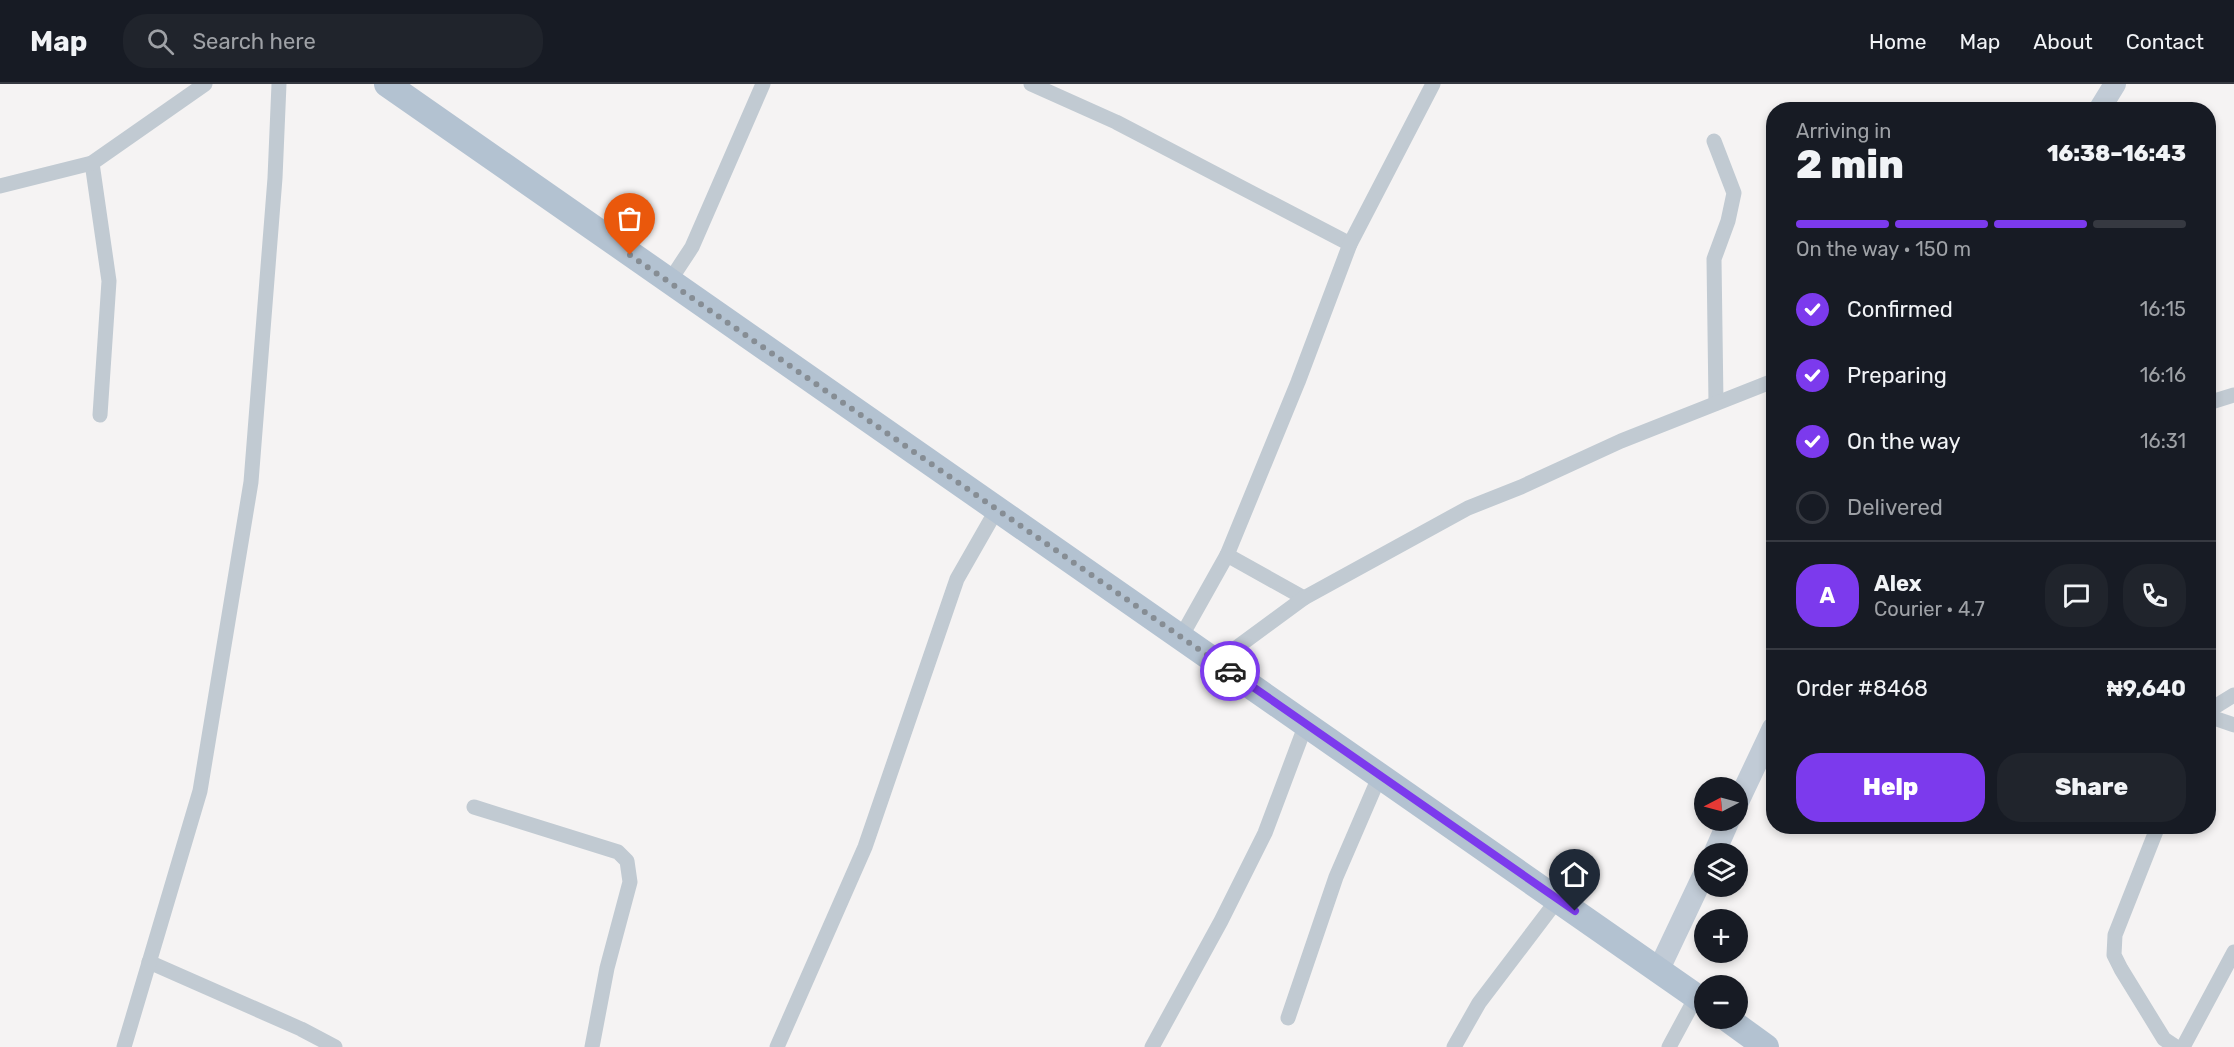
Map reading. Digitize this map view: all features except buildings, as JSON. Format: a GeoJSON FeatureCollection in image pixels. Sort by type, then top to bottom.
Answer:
{"type":"FeatureCollection","features":[{"type":"Feature","properties":{"kind":"main road"},"geometry":{"type":"LineString","coordinates":[[387,84],[1694,995]]}},
{"type":"Feature","properties":{"kind":"main road"},"geometry":{"type":"LineString","coordinates":[[1741,1029],[1766,1047]]}},
{"type":"Feature","properties":{"kind":"street"},"geometry":{"type":"LineString","coordinates":[[0,186],[92,164],[205,84]]}},
{"type":"Feature","properties":{"kind":"street"},"geometry":{"type":"LineString","coordinates":[[124,1047],[200,790],[251,482],[275,178],[279,84]]}},
{"type":"Feature","properties":{"kind":"street"},"geometry":{"type":"LineString","coordinates":[[669,282],[692,247],[763,84]]}},
{"type":"Feature","properties":{"kind":"street"},"geometry":{"type":"LineString","coordinates":[[1031,84],[1116,122],[1350,244]]}},
{"type":"Feature","properties":{"kind":"street"},"geometry":{"type":"LineString","coordinates":[[1181,637],[1227,555],[1298,382],[1350,244],[1433,84]]}},
{"type":"Feature","properties":{"kind":"street"},"geometry":{"type":"LineString","coordinates":[[2104,102],[2115,84]]}},
{"type":"Feature","properties":{"kind":"street"},"geometry":{"type":"LineString","coordinates":[[1714,141],[1734,193],[1728,221],[1714,259],[1716,403]]}},
{"type":"Feature","properties":{"kind":"street"},"geometry":{"type":"LineString","coordinates":[[92,164],[109,281],[100,415]]}},
{"type":"Feature","properties":{"kind":"street"},"geometry":{"type":"LineString","coordinates":[[1217,662],[1304,598],[1468,508],[1521,487],[1620,441],[1766,384]]}},
{"type":"Feature","properties":{"kind":"street"},"geometry":{"type":"LineString","coordinates":[[2216,401],[2234,395]]}},
{"type":"Feature","properties":{"kind":"street"},"geometry":{"type":"LineString","coordinates":[[777,1047],[865,848],[957,579],[996,509]]}},
{"type":"Feature","properties":{"kind":"street"},"geometry":{"type":"LineString","coordinates":[[1227,555],[1304,598]]}},
{"type":"Feature","properties":{"kind":"street"},"geometry":{"type":"LineString","coordinates":[[2216,706],[2234,695]]}},
{"type":"Feature","properties":{"kind":"street"},"geometry":{"type":"LineString","coordinates":[[2216,719],[2234,726]]}},
{"type":"Feature","properties":{"kind":"street"},"geometry":{"type":"LineString","coordinates":[[1152,1047],[1221,921],[1265,833],[1306,724]]}},
{"type":"Feature","properties":{"kind":"street"},"geometry":{"type":"LineString","coordinates":[[1748,781],[1766,743]]}},
{"type":"Feature","properties":{"kind":"street"},"geometry":{"type":"LineString","coordinates":[[1288,1018],[1336,877],[1380,775]]}},
{"type":"Feature","properties":{"kind":"street"},"geometry":{"type":"LineString","coordinates":[[474,807],[618,852],[627,861],[630,882],[607,968],[592,1047]]}},
{"type":"Feature","properties":{"kind":"street"},"geometry":{"type":"LineString","coordinates":[[2155,834],[2115,935],[2114,955],[2167,1044]]}},
{"type":"Feature","properties":{"kind":"street"},"geometry":{"type":"LineString","coordinates":[[1659,969],[1694,895]]}},
{"type":"Feature","properties":{"kind":"street"},"geometry":{"type":"LineString","coordinates":[[1454,1047],[1479,1003],[1558,899]]}},
{"type":"Feature","properties":{"kind":"street"},"geometry":{"type":"LineString","coordinates":[[2183,1047],[2234,952]]}},
{"type":"Feature","properties":{"kind":"street"},"geometry":{"type":"LineString","coordinates":[[149,962],[301,1029],[335,1047]]}},
{"type":"Feature","properties":{"kind":"street"},"geometry":{"type":"LineString","coordinates":[[1669,1047],[1694,1008]]}},
{"type":"Feature","properties":{"kind":"way so far"},"geometry":{"type":"LineString","coordinates":[[630,255],[1230,671]]}},
{"type":"Feature","properties":{"kind":"route"},"geometry":{"type":"LineString","coordinates":[[1230,671],[1575,911]]}}]}
